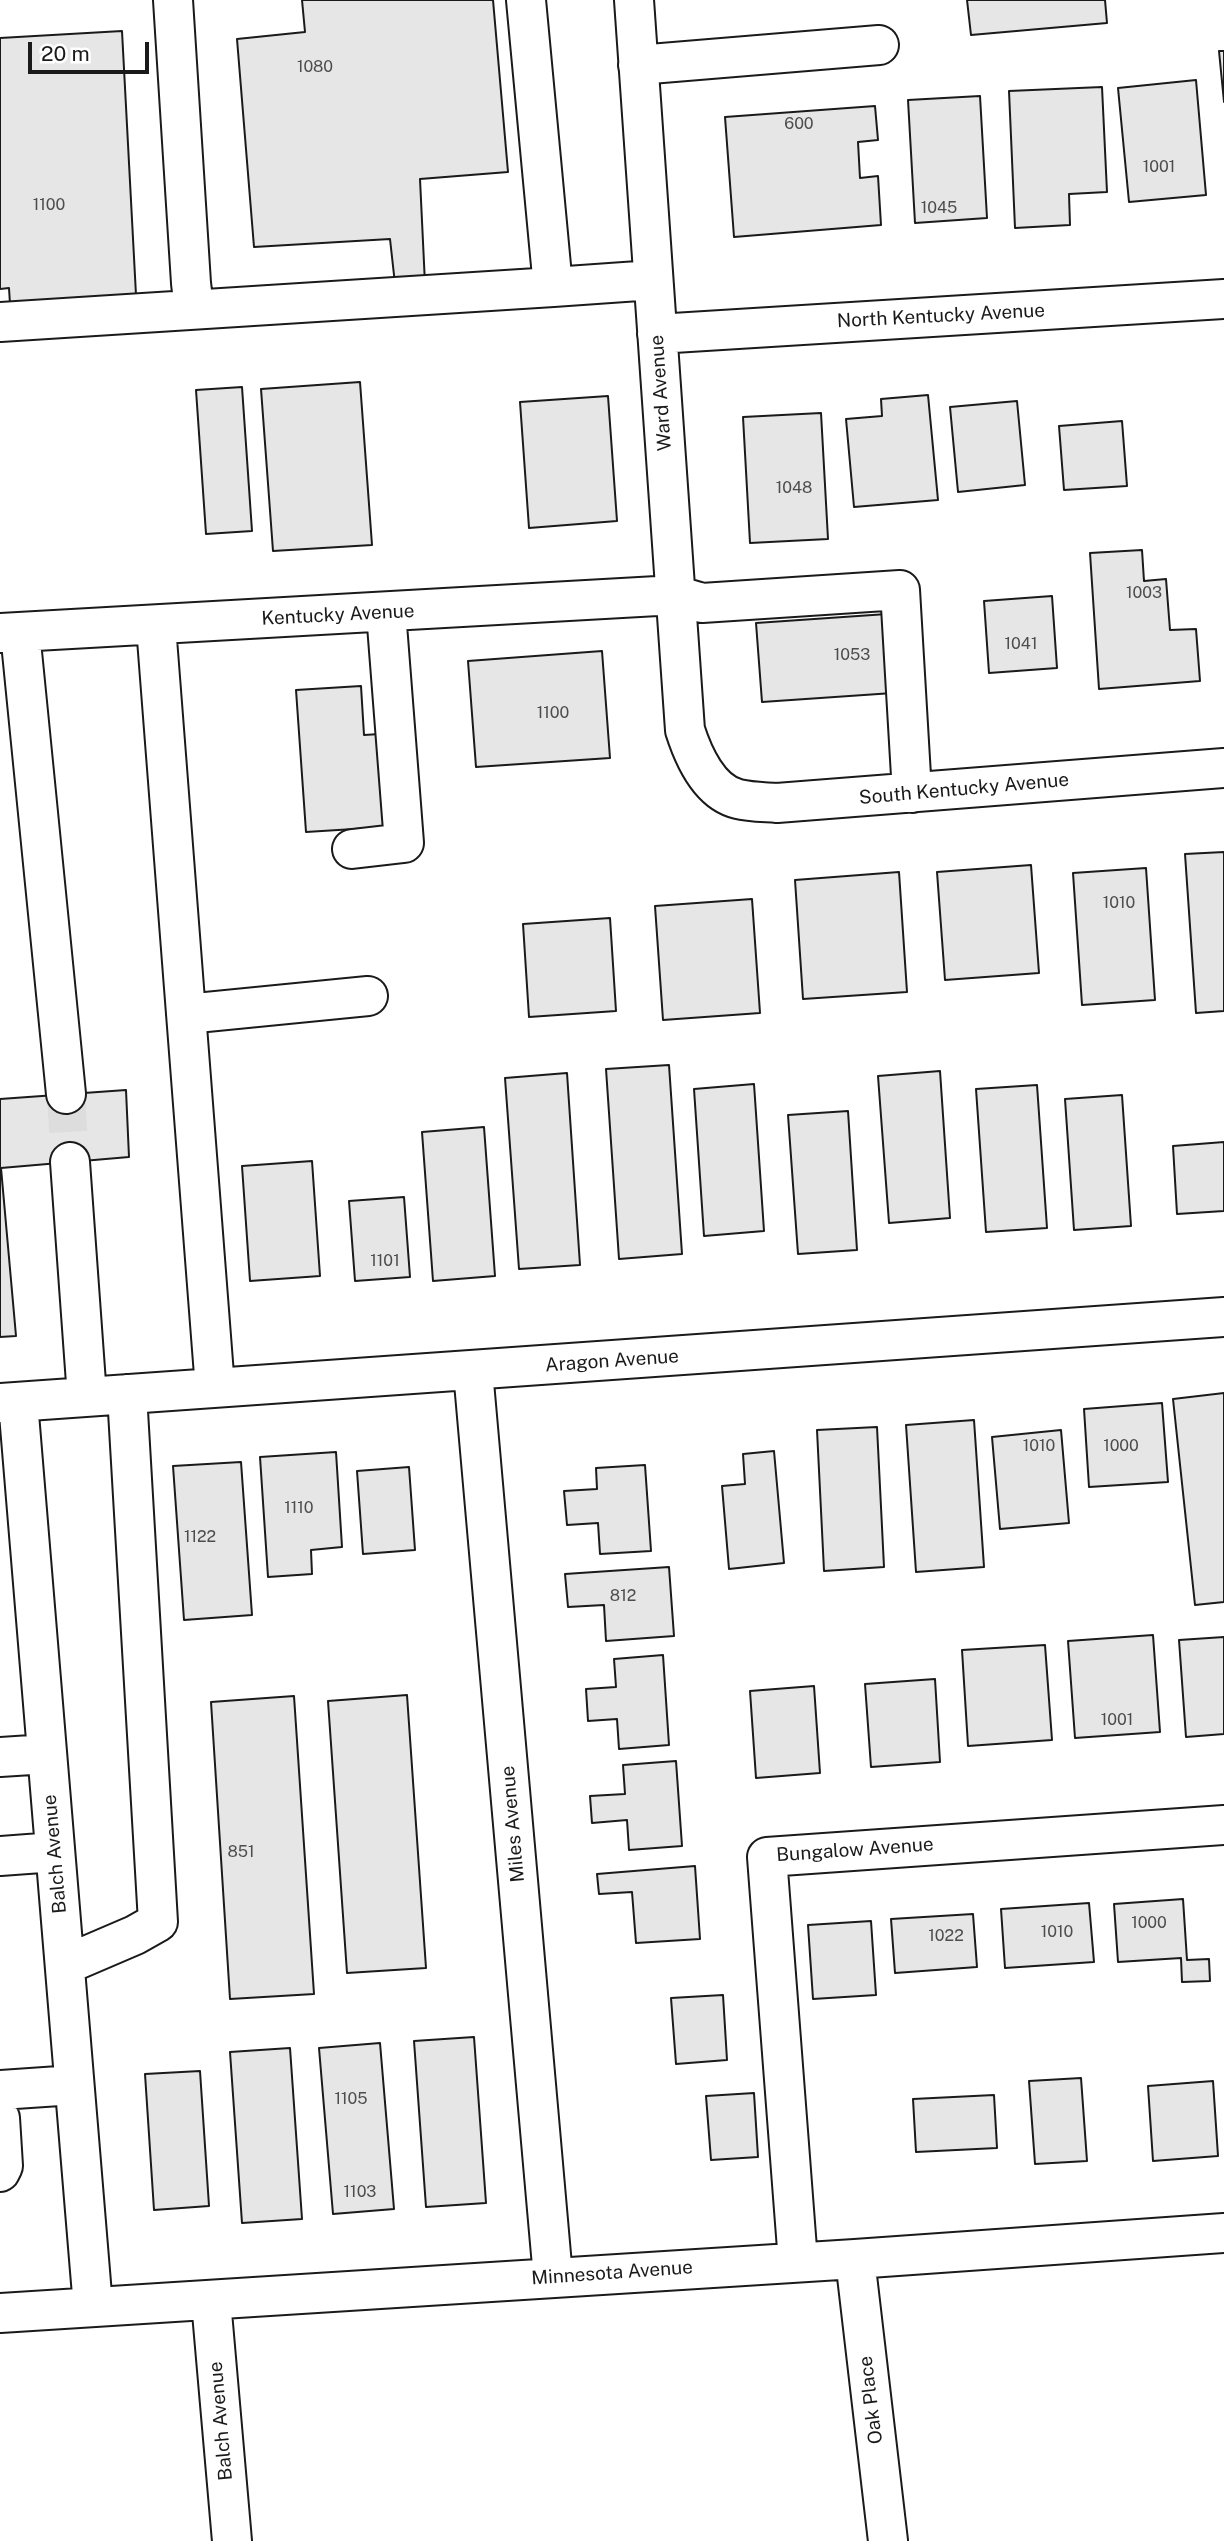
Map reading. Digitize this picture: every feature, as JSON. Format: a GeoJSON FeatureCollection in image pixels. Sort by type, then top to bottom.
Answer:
{"type":"FeatureCollection","features":[{"type":"Feature","properties":{"kind":"street"},"geometry":{"type":"LineString","coordinates":[[173,0],[194,309]]}},
{"type":"Feature","properties":{"kind":"street"},"geometry":{"type":"LineString","coordinates":[[526,0],[553,287]]}},
{"type":"Feature","properties":{"kind":"street","name":"Ward Avenue"},"geometry":{"type":"LineString","coordinates":[[634,0],[685,730],[692,755],[710,781]]}},
{"type":"Feature","properties":{"kind":"street"},"geometry":{"type":"LineString","coordinates":[[638,65],[879,45]]}},
{"type":"Feature","properties":{"kind":"street"},"geometry":{"type":"LineString","coordinates":[[0,322],[653,280]]}},
{"type":"Feature","properties":{"kind":"street","name":"North Kentucky Avenue"},"geometry":{"type":"LineString","coordinates":[[657,334],[1224,299]]}},
{"type":"Feature","properties":{"kind":"street","name":"Kentucky Avenue"},"geometry":{"type":"LineString","coordinates":[[10,633],[676,595],[702,603],[900,590],[912,793]]}},
{"type":"Feature","properties":{"kind":"street"},"geometry":{"type":"LineString","coordinates":[[352,849],[404,843],[386,612]]}},
{"type":"Feature","properties":{"kind":"street"},"geometry":{"type":"LineString","coordinates":[[156,626],[215,1388]]}},
{"type":"Feature","properties":{"kind":"street"},"geometry":{"type":"LineString","coordinates":[[10,633],[66,1094]]}},
{"type":"Feature","properties":{"kind":"street","name":"South Kentucky Avenue"},"geometry":{"type":"LineString","coordinates":[[710,781],[734,799],[777,803],[1224,768]]}},
{"type":"Feature","properties":{"kind":"street"},"geometry":{"type":"LineString","coordinates":[[186,1014],[368,996]]}},
{"type":"Feature","properties":{"kind":"street"},"geometry":{"type":"LineString","coordinates":[[71,1175],[87,1397]]}},
{"type":"Feature","properties":{"kind":"street","name":"Aragon Avenue"},"geometry":{"type":"LineString","coordinates":[[9,1402],[1224,1317]]}},
{"type":"Feature","properties":{"kind":"street","name":"Miles Avenue"},"geometry":{"type":"LineString","coordinates":[[473,1371],[553,2277]]}},
{"type":"Feature","properties":{"kind":"street"},"geometry":{"type":"LineString","coordinates":[[65,1965],[135,1936],[158,1922],[127,1394]]}},
{"type":"Feature","properties":{"kind":"street","name":"Balch Avenue"},"geometry":{"type":"LineString","coordinates":[[9,1402],[47,1754],[93,2307]]}},
{"type":"Feature","properties":{"kind":"street"},"geometry":{"type":"LineString","coordinates":[[0,1757],[47,1754]]}},
{"type":"Feature","properties":{"kind":"street","name":"Bungalow Avenue"},"geometry":{"type":"LineString","coordinates":[[799,2262],[767,1857],[1224,1825]]}},
{"type":"Feature","properties":{"kind":"street"},"geometry":{"type":"LineString","coordinates":[[0,1856],[55,1852]]}},
{"type":"Feature","properties":{"kind":"street"},"geometry":{"type":"LineString","coordinates":[[0,2090],[74,2085]]}},
{"type":"Feature","properties":{"kind":"street"},"geometry":{"type":"LineString","coordinates":[[0,2118],[3,2166],[0,2172]]}},
{"type":"Feature","properties":{"kind":"street","name":"Minnesota Avenue"},"geometry":{"type":"LineString","coordinates":[[0,2313],[1224,2233]]}},
{"type":"Feature","properties":{"kind":"street","name":"Oak Place"},"geometry":{"type":"LineString","coordinates":[[855,2259],[888,2541]]}},
{"type":"Feature","properties":{"kind":"street","name":"Balch Avenue"},"geometry":{"type":"LineString","coordinates":[[211,2301],[232,2541]]}},
{"type":"Feature","properties":{"kind":"building"},"geometry":{"type":"Polygon","coordinates":[[[302,0],[493,0],[508,172],[420,179],[425,284],[395,284],[390,239],[254,247],[237,39],[305,32],[302,0]]]}},
{"type":"Feature","properties":{"kind":"building"},"geometry":{"type":"Polygon","coordinates":[[[967,0],[1105,0],[1107,23],[971,35],[967,0]]]}},
{"type":"Feature","properties":{"kind":"building"},"geometry":{"type":"Polygon","coordinates":[[[122,31],[136,295],[10,304],[9,288],[0,289],[0,38],[122,31]]]}},
{"type":"Feature","properties":{"kind":"building"},"geometry":{"type":"Polygon","coordinates":[[[1219,51],[1224,51],[1224,102],[1219,51]]]}},
{"type":"Feature","properties":{"kind":"building"},"geometry":{"type":"Polygon","coordinates":[[[1196,80],[1206,195],[1129,202],[1118,88],[1196,80]]]}},
{"type":"Feature","properties":{"kind":"building"},"geometry":{"type":"Polygon","coordinates":[[[1102,87],[1107,192],[1069,194],[1070,225],[1015,228],[1009,91],[1102,87]]]}},
{"type":"Feature","properties":{"kind":"building"},"geometry":{"type":"Polygon","coordinates":[[[980,96],[987,218],[915,223],[908,100],[980,96]]]}},
{"type":"Feature","properties":{"kind":"building"},"geometry":{"type":"Polygon","coordinates":[[[875,106],[878,140],[858,142],[860,178],[878,176],[881,225],[734,237],[725,117],[875,106]]]}},
{"type":"Feature","properties":{"kind":"building"},"geometry":{"type":"Polygon","coordinates":[[[360,382],[372,545],[273,551],[261,389],[360,382]]]}},
{"type":"Feature","properties":{"kind":"building"},"geometry":{"type":"Polygon","coordinates":[[[242,387],[252,531],[206,534],[196,390],[242,387]]]}},
{"type":"Feature","properties":{"kind":"building"},"geometry":{"type":"Polygon","coordinates":[[[928,395],[938,500],[854,507],[846,419],[882,416],[881,399],[928,395]]]}},
{"type":"Feature","properties":{"kind":"building"},"geometry":{"type":"Polygon","coordinates":[[[608,396],[617,521],[529,528],[520,402],[608,396]]]}},
{"type":"Feature","properties":{"kind":"building"},"geometry":{"type":"Polygon","coordinates":[[[1017,401],[1025,485],[958,492],[950,407],[1017,401]]]}},
{"type":"Feature","properties":{"kind":"building"},"geometry":{"type":"Polygon","coordinates":[[[821,413],[828,539],[750,543],[743,417],[821,413]]]}},
{"type":"Feature","properties":{"kind":"building"},"geometry":{"type":"Polygon","coordinates":[[[1122,421],[1127,486],[1064,490],[1059,426],[1122,421]]]}},
{"type":"Feature","properties":{"kind":"building"},"geometry":{"type":"Polygon","coordinates":[[[1142,550],[1144,581],[1166,579],[1170,630],[1196,629],[1200,681],[1099,689],[1090,553],[1142,550]]]}},
{"type":"Feature","properties":{"kind":"building"},"geometry":{"type":"Polygon","coordinates":[[[1052,596],[1057,668],[989,673],[984,601],[1052,596]]]}},
{"type":"Feature","properties":{"kind":"building"},"geometry":{"type":"Polygon","coordinates":[[[887,614],[893,693],[762,702],[756,623],[887,614]]]}},
{"type":"Feature","properties":{"kind":"building"},"geometry":{"type":"Polygon","coordinates":[[[602,651],[610,758],[476,767],[468,661],[602,651]]]}},
{"type":"Feature","properties":{"kind":"building"},"geometry":{"type":"Polygon","coordinates":[[[361,686],[364,735],[380,734],[386,827],[306,832],[296,690],[361,686]]]}},
{"type":"Feature","properties":{"kind":"building"},"geometry":{"type":"Polygon","coordinates":[[[1224,852],[1224,1011],[1196,1013],[1185,854],[1224,852]]]}},
{"type":"Feature","properties":{"kind":"building"},"geometry":{"type":"Polygon","coordinates":[[[1031,865],[1039,973],[945,980],[937,872],[1031,865]]]}},
{"type":"Feature","properties":{"kind":"building"},"geometry":{"type":"Polygon","coordinates":[[[1146,868],[1155,1000],[1082,1005],[1073,873],[1146,868]]]}},
{"type":"Feature","properties":{"kind":"building"},"geometry":{"type":"Polygon","coordinates":[[[899,872],[907,992],[803,999],[795,880],[899,872]]]}},
{"type":"Feature","properties":{"kind":"building"},"geometry":{"type":"Polygon","coordinates":[[[752,899],[760,1013],[663,1020],[655,906],[752,899]]]}},
{"type":"Feature","properties":{"kind":"building"},"geometry":{"type":"Polygon","coordinates":[[[610,918],[616,1011],[529,1017],[523,924],[610,918]]]}},
{"type":"Feature","properties":{"kind":"building"},"geometry":{"type":"Polygon","coordinates":[[[669,1065],[682,1254],[619,1259],[606,1069],[669,1065]]]}},
{"type":"Feature","properties":{"kind":"building"},"geometry":{"type":"Polygon","coordinates":[[[940,1071],[950,1218],[889,1223],[878,1076],[940,1071]]]}},
{"type":"Feature","properties":{"kind":"building"},"geometry":{"type":"Polygon","coordinates":[[[567,1073],[580,1265],[519,1269],[505,1078],[567,1073]]]}},
{"type":"Feature","properties":{"kind":"building"},"geometry":{"type":"Polygon","coordinates":[[[754,1084],[764,1231],[704,1236],[694,1089],[754,1084]]]}},
{"type":"Feature","properties":{"kind":"building"},"geometry":{"type":"Polygon","coordinates":[[[1037,1085],[1047,1228],[986,1232],[976,1089],[1037,1085]]]}},
{"type":"Feature","properties":{"kind":"building"},"geometry":{"type":"Polygon","coordinates":[[[126,1090],[129,1157],[1,1168],[16,1336],[0,1337],[0,1099],[126,1090]]]}},
{"type":"Feature","properties":{"kind":"building"},"geometry":{"type":"Polygon","coordinates":[[[1122,1095],[1131,1226],[1074,1230],[1065,1099],[1122,1095]]]}},
{"type":"Feature","properties":{"kind":"building"},"geometry":{"type":"Polygon","coordinates":[[[848,1111],[857,1250],[798,1254],[788,1115],[848,1111]]]}},
{"type":"Feature","properties":{"kind":"building"},"geometry":{"type":"Polygon","coordinates":[[[484,1127],[495,1276],[433,1281],[422,1132],[484,1127]]]}},
{"type":"Feature","properties":{"kind":"building"},"geometry":{"type":"Polygon","coordinates":[[[1224,1142],[1224,1211],[1177,1214],[1173,1146],[1224,1142]]]}},
{"type":"Feature","properties":{"kind":"building"},"geometry":{"type":"Polygon","coordinates":[[[312,1161],[320,1276],[250,1281],[242,1166],[312,1161]]]}},
{"type":"Feature","properties":{"kind":"building"},"geometry":{"type":"Polygon","coordinates":[[[404,1197],[410,1277],[355,1281],[349,1201],[404,1197]]]}},
{"type":"Feature","properties":{"kind":"building"},"geometry":{"type":"Polygon","coordinates":[[[1224,1393],[1224,1602],[1195,1605],[1173,1399],[1224,1393]]]}},
{"type":"Feature","properties":{"kind":"building"},"geometry":{"type":"Polygon","coordinates":[[[1162,1403],[1168,1482],[1089,1487],[1084,1409],[1162,1403]]]}},
{"type":"Feature","properties":{"kind":"building"},"geometry":{"type":"Polygon","coordinates":[[[974,1420],[984,1567],[916,1572],[906,1425],[974,1420]]]}},
{"type":"Feature","properties":{"kind":"building"},"geometry":{"type":"Polygon","coordinates":[[[877,1427],[884,1567],[824,1571],[817,1430],[877,1427]]]}},
{"type":"Feature","properties":{"kind":"building"},"geometry":{"type":"Polygon","coordinates":[[[1061,1430],[1069,1523],[1000,1529],[992,1437],[1061,1430]]]}},
{"type":"Feature","properties":{"kind":"building"},"geometry":{"type":"Polygon","coordinates":[[[774,1451],[784,1563],[729,1569],[722,1486],[745,1484],[743,1454],[774,1451]]]}},
{"type":"Feature","properties":{"kind":"building"},"geometry":{"type":"Polygon","coordinates":[[[336,1452],[342,1547],[311,1550],[312,1574],[268,1577],[260,1457],[336,1452]]]}},
{"type":"Feature","properties":{"kind":"building"},"geometry":{"type":"Polygon","coordinates":[[[241,1462],[252,1615],[184,1620],[173,1466],[241,1462]]]}},
{"type":"Feature","properties":{"kind":"building"},"geometry":{"type":"Polygon","coordinates":[[[645,1465],[651,1551],[600,1554],[598,1523],[567,1525],[564,1491],[597,1489],[596,1468],[645,1465]]]}},
{"type":"Feature","properties":{"kind":"building"},"geometry":{"type":"Polygon","coordinates":[[[409,1467],[415,1550],[363,1554],[357,1471],[409,1467]]]}},
{"type":"Feature","properties":{"kind":"building"},"geometry":{"type":"Polygon","coordinates":[[[669,1567],[674,1636],[606,1641],[604,1605],[568,1607],[565,1574],[669,1567]]]}},
{"type":"Feature","properties":{"kind":"building"},"geometry":{"type":"Polygon","coordinates":[[[1153,1635],[1160,1732],[1075,1738],[1068,1641],[1153,1635]]]}},
{"type":"Feature","properties":{"kind":"building"},"geometry":{"type":"Polygon","coordinates":[[[1224,1637],[1224,1734],[1186,1737],[1179,1640],[1224,1637]]]}},
{"type":"Feature","properties":{"kind":"building"},"geometry":{"type":"Polygon","coordinates":[[[1045,1645],[1052,1740],[968,1746],[962,1650],[1045,1645]]]}},
{"type":"Feature","properties":{"kind":"building"},"geometry":{"type":"Polygon","coordinates":[[[663,1655],[669,1745],[619,1749],[617,1719],[588,1721],[586,1689],[616,1687],[614,1659],[663,1655]]]}},
{"type":"Feature","properties":{"kind":"building"},"geometry":{"type":"Polygon","coordinates":[[[935,1679],[940,1762],[871,1767],[865,1684],[935,1679]]]}},
{"type":"Feature","properties":{"kind":"building"},"geometry":{"type":"Polygon","coordinates":[[[814,1686],[820,1773],[756,1778],[750,1691],[814,1686]]]}},
{"type":"Feature","properties":{"kind":"building"},"geometry":{"type":"Polygon","coordinates":[[[407,1695],[426,1968],[347,1973],[328,1701],[407,1695]]]}},
{"type":"Feature","properties":{"kind":"building"},"geometry":{"type":"Polygon","coordinates":[[[294,1696],[314,1994],[230,1999],[211,1702],[294,1696]]]}},
{"type":"Feature","properties":{"kind":"building"},"geometry":{"type":"Polygon","coordinates":[[[676,1761],[682,1846],[629,1850],[627,1820],[592,1823],[590,1796],[625,1794],[623,1765],[676,1761]]]}},
{"type":"Feature","properties":{"kind":"building"},"geometry":{"type":"Polygon","coordinates":[[[695,1866],[700,1939],[636,1943],[632,1892],[599,1894],[597,1874],[695,1866]]]}},
{"type":"Feature","properties":{"kind":"building"},"geometry":{"type":"Polygon","coordinates":[[[1183,1899],[1187,1960],[1209,1959],[1210,1981],[1182,1982],[1181,1958],[1118,1962],[1114,1904],[1183,1899]]]}},
{"type":"Feature","properties":{"kind":"building"},"geometry":{"type":"Polygon","coordinates":[[[1089,1903],[1094,1962],[1005,1968],[1001,1909],[1089,1903]]]}},
{"type":"Feature","properties":{"kind":"building"},"geometry":{"type":"Polygon","coordinates":[[[973,1914],[977,1967],[895,1973],[891,1919],[973,1914]]]}},
{"type":"Feature","properties":{"kind":"building"},"geometry":{"type":"Polygon","coordinates":[[[871,1921],[876,1995],[813,1999],[808,1925],[871,1921]]]}},
{"type":"Feature","properties":{"kind":"building"},"geometry":{"type":"Polygon","coordinates":[[[723,1995],[727,2060],[676,2064],[671,1998],[723,1995]]]}},
{"type":"Feature","properties":{"kind":"building"},"geometry":{"type":"Polygon","coordinates":[[[474,2037],[486,2203],[426,2207],[414,2041],[474,2037]]]}},
{"type":"Feature","properties":{"kind":"building"},"geometry":{"type":"Polygon","coordinates":[[[380,2043],[394,2209],[333,2214],[319,2048],[380,2043]]]}},
{"type":"Feature","properties":{"kind":"building"},"geometry":{"type":"Polygon","coordinates":[[[290,2048],[302,2219],[242,2223],[230,2052],[290,2048]]]}},
{"type":"Feature","properties":{"kind":"building"},"geometry":{"type":"Polygon","coordinates":[[[200,2071],[209,2206],[154,2210],[145,2074],[200,2071]]]}},
{"type":"Feature","properties":{"kind":"building"},"geometry":{"type":"Polygon","coordinates":[[[1081,2078],[1087,2161],[1035,2164],[1029,2081],[1081,2078]]]}},
{"type":"Feature","properties":{"kind":"building"},"geometry":{"type":"Polygon","coordinates":[[[1213,2081],[1218,2156],[1153,2161],[1148,2086],[1213,2081]]]}},
{"type":"Feature","properties":{"kind":"building"},"geometry":{"type":"Polygon","coordinates":[[[754,2093],[758,2157],[711,2160],[706,2096],[754,2093]]]}},
{"type":"Feature","properties":{"kind":"building"},"geometry":{"type":"Polygon","coordinates":[[[994,2095],[997,2148],[916,2152],[913,2099],[994,2095]]]}},
{"type":"Feature","properties":{"kind":"tunnel"},"geometry":{"type":"LineString","coordinates":[[66,1094],[70,1162]]}}]}
